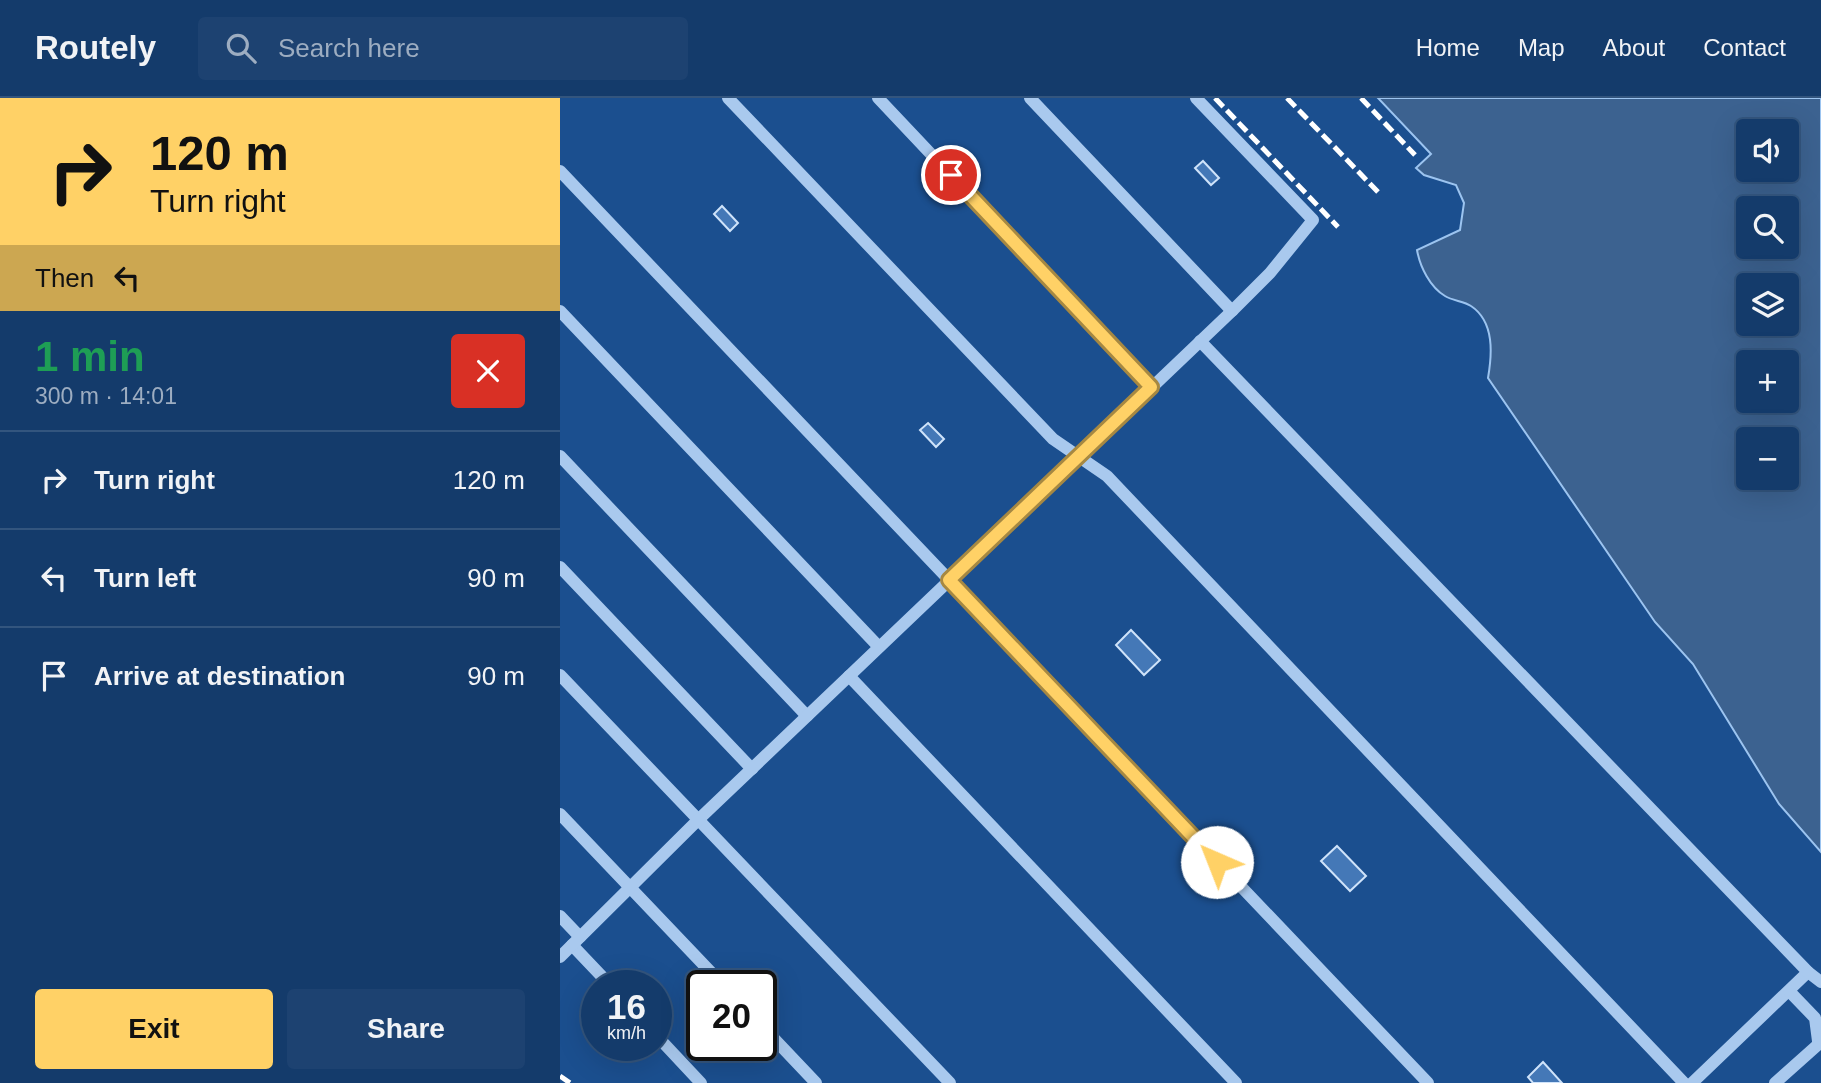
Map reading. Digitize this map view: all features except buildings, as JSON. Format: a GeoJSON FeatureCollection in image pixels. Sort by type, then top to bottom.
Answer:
{"type":"FeatureCollection","features":[{"type":"Feature","properties":{"kind":"lane"},"geometry":{"type":"LineString","coordinates":[[728,98],[1053,439],[1107,476],[1685,1083]]}},
{"type":"Feature","properties":{"kind":"lane"},"geometry":{"type":"LineString","coordinates":[[878,98],[1151,387]]}},
{"type":"Feature","properties":{"kind":"lane"},"geometry":{"type":"LineString","coordinates":[[1030,98],[1232,311]]}},
{"type":"Feature","properties":{"kind":"lane"},"geometry":{"type":"LineString","coordinates":[[560,957],[698,820],[1232,311],[1270,273],[1312,220],[1196,98]]}},
{"type":"Feature","properties":{"kind":"lane"},"geometry":{"type":"LineString","coordinates":[[560,171],[1428,1083]]}},
{"type":"Feature","properties":{"kind":"lane"},"geometry":{"type":"LineString","coordinates":[[560,311],[880,647]]}},
{"type":"Feature","properties":{"kind":"lane"},"geometry":{"type":"LineString","coordinates":[[1200,341],[1808,972],[1821,982]]}},
{"type":"Feature","properties":{"kind":"lane"},"geometry":{"type":"LineString","coordinates":[[560,456],[807,716]]}},
{"type":"Feature","properties":{"kind":"lane"},"geometry":{"type":"LineString","coordinates":[[560,567],[752,769]]}},
{"type":"Feature","properties":{"kind":"lane"},"geometry":{"type":"LineString","coordinates":[[560,675],[950,1083]]}},
{"type":"Feature","properties":{"kind":"lane"},"geometry":{"type":"LineString","coordinates":[[849,676],[1236,1083]]}},
{"type":"Feature","properties":{"kind":"lane"},"geometry":{"type":"LineString","coordinates":[[560,814],[709,970]]}},
{"type":"Feature","properties":{"kind":"lane"},"geometry":{"type":"LineString","coordinates":[[560,916],[598,970]]}},
{"type":"Feature","properties":{"kind":"lane"},"geometry":{"type":"LineString","coordinates":[[1692,1083],[1808,972]]}},
{"type":"Feature","properties":{"kind":"lane"},"geometry":{"type":"LineString","coordinates":[[1775,1083],[1820,1042],[1815,1018],[1789,991]]}},
{"type":"Feature","properties":{"kind":"lane"},"geometry":{"type":"LineString","coordinates":[[777,1043],[816,1083]]}},
{"type":"Feature","properties":{"kind":"lane"},"geometry":{"type":"LineString","coordinates":[[672,1052],[702,1083]]}},
{"type":"Feature","properties":{"kind":"water"},"geometry":{"type":"Polygon","coordinates":[[[1378,98],[1821,98],[1821,852],[1779,804],[1693,664],[1655,622],[1488,378],[1490,339],[1479,313],[1465,303],[1448,298],[1426,276],[1417,250],[1460,230],[1464,203],[1456,185],[1424,175],[1416,168],[1431,154],[1378,98]]]}},
{"type":"Feature","properties":{"kind":"railway"},"geometry":{"type":"LineString","coordinates":[[1215,98],[1338,227]]}},
{"type":"Feature","properties":{"kind":"railway"},"geometry":{"type":"LineString","coordinates":[[1287,98],[1378,192]]}},
{"type":"Feature","properties":{"kind":"railway"},"geometry":{"type":"LineString","coordinates":[[1361,98],[1415,155]]}},
{"type":"Feature","properties":{"kind":"railway"},"geometry":{"type":"LineString","coordinates":[[560,1076],[570,1083]]}},
{"type":"Feature","properties":{"kind":"route"},"geometry":{"type":"LineString","coordinates":[[951,175],[1151,387],[949,580],[1217,862]]}}]}
